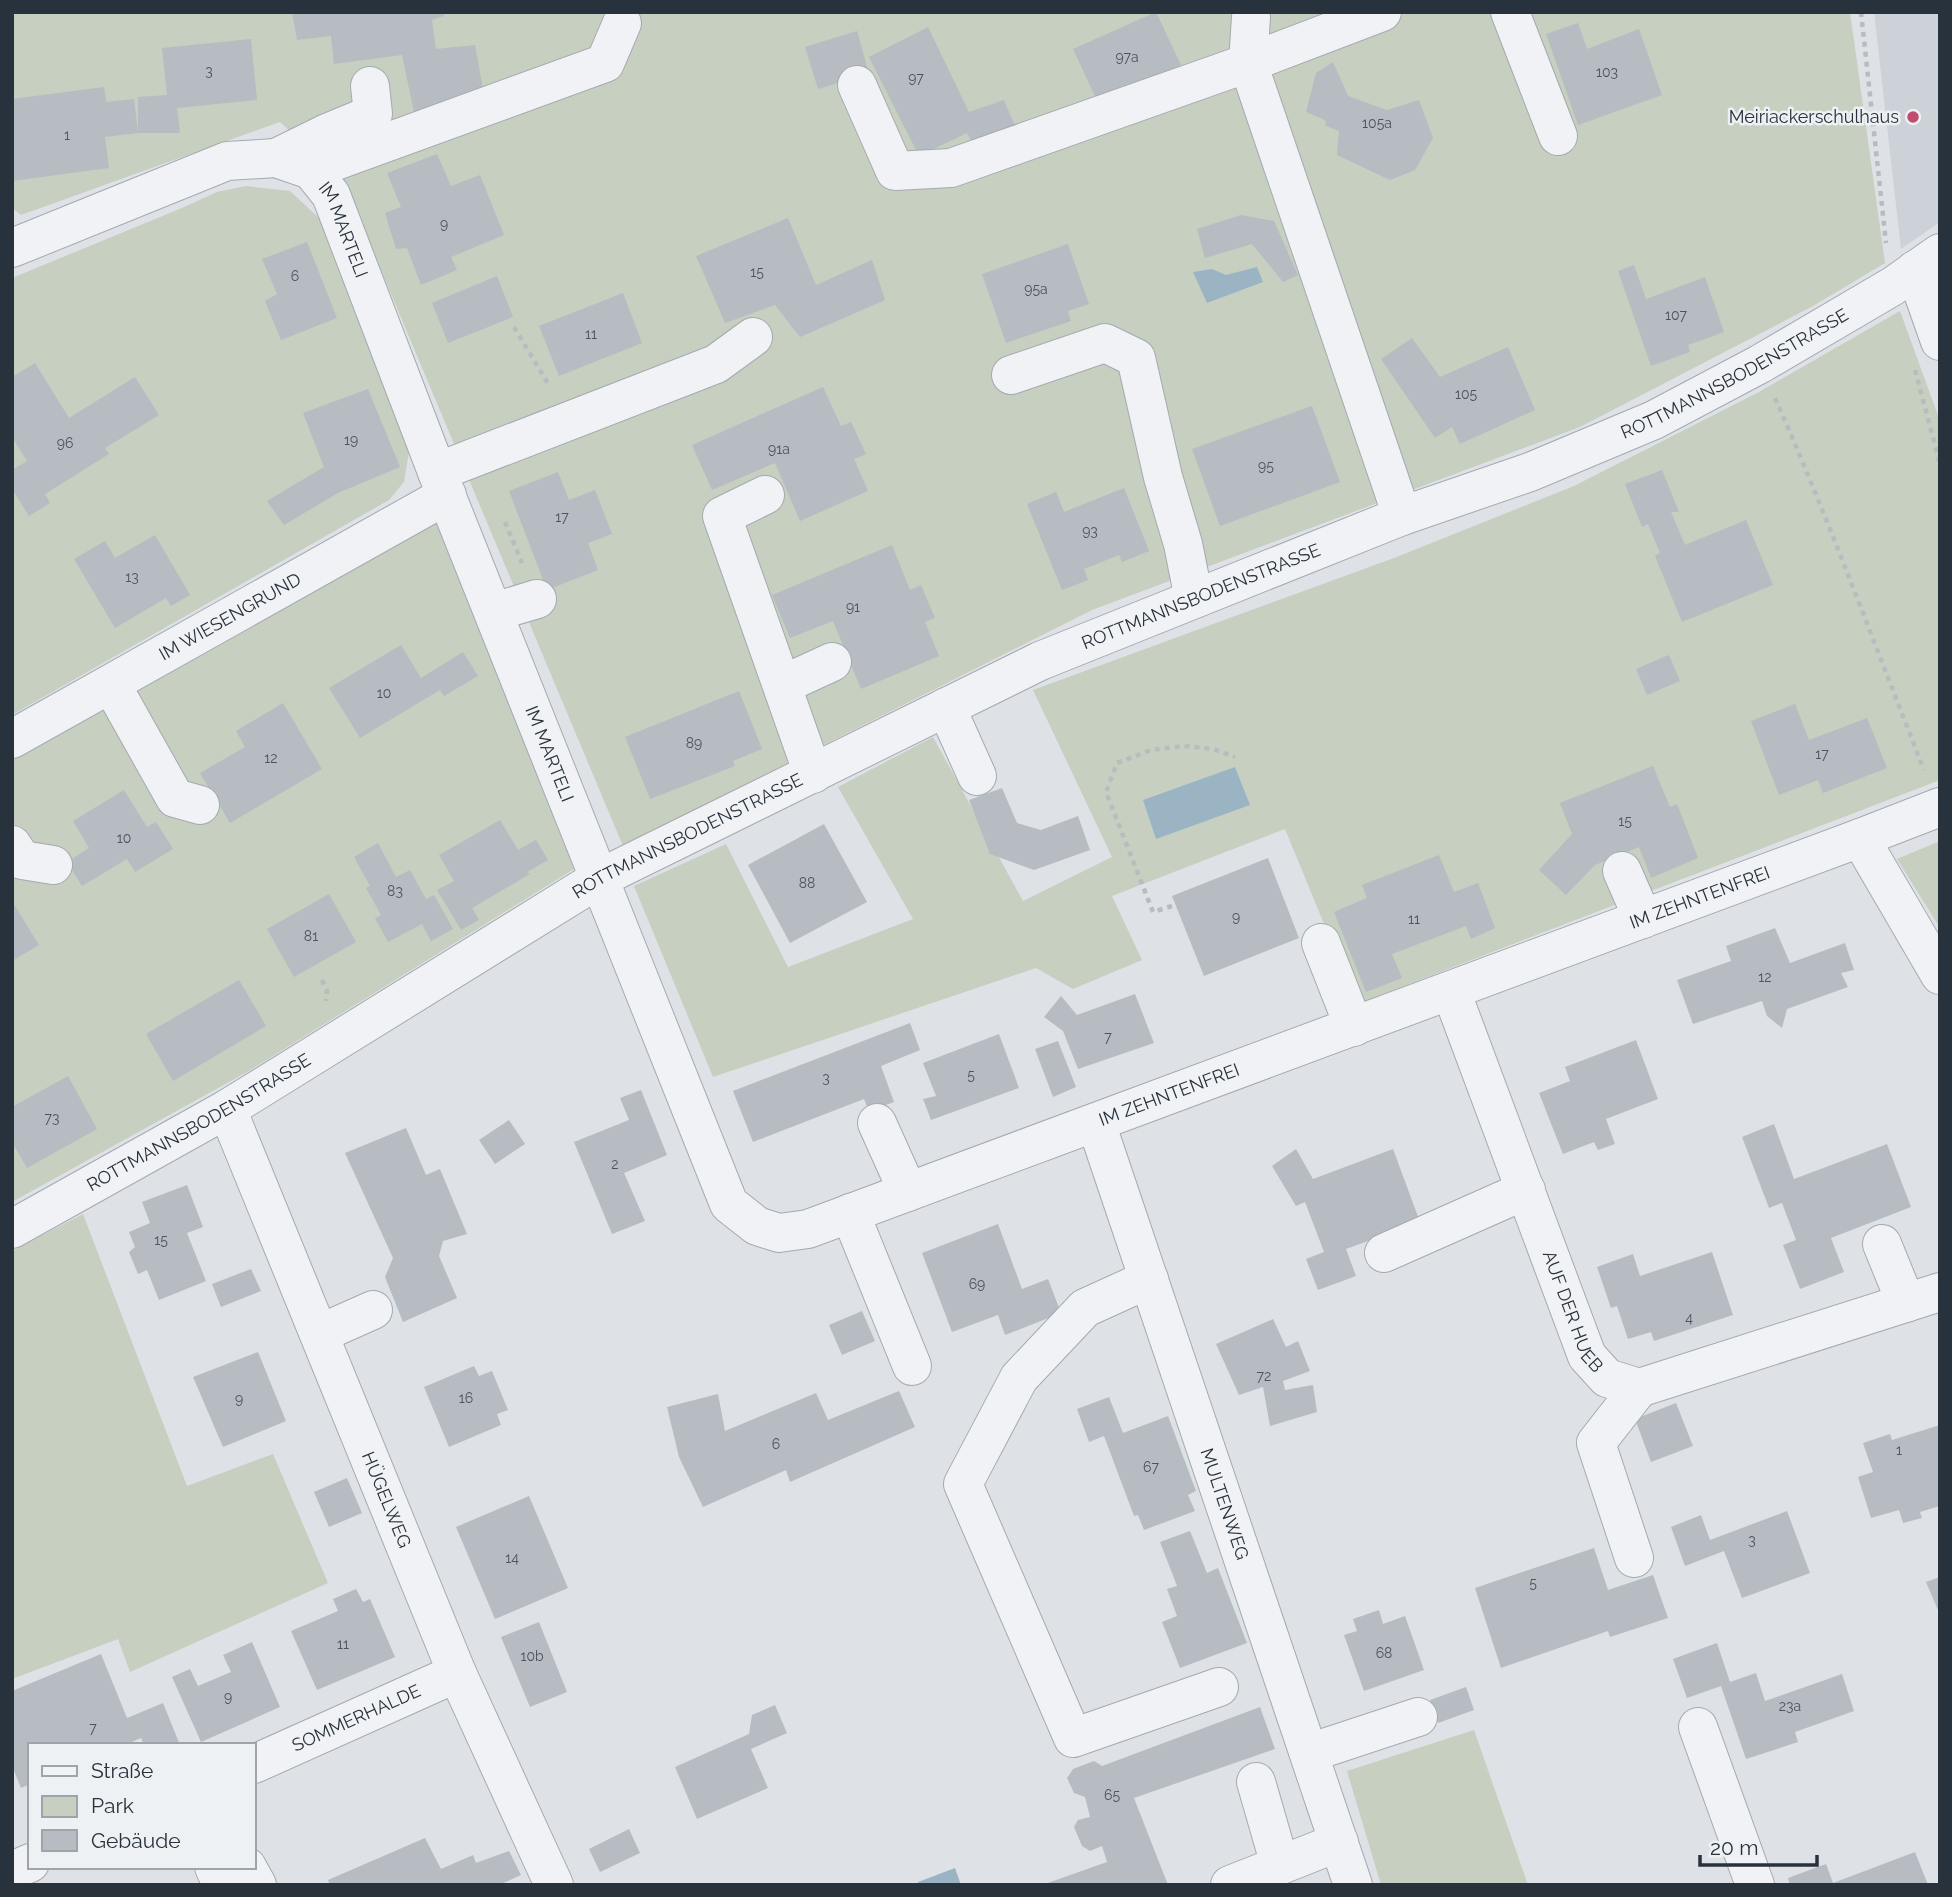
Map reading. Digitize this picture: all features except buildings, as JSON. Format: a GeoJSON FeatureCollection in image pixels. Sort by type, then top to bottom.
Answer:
{"type":"FeatureCollection","features":[{"type":"Feature","properties":{"kind":"street"},"geometry":{"type":"LineString","coordinates":[[857,85],[895,171],[951,168],[1248,63],[1382,12]]}},
{"type":"Feature","properties":{"kind":"street"},"geometry":{"type":"LineString","coordinates":[[1510,12],[1558,136]]}},
{"type":"Feature","properties":{"kind":"street"},"geometry":{"type":"LineString","coordinates":[[1251,17],[1248,63],[1402,516]]}},
{"type":"Feature","properties":{"kind":"street"},"geometry":{"type":"LineString","coordinates":[[12,248],[228,161],[294,164],[605,63],[622,23]]}},
{"type":"Feature","properties":{"kind":"street"},"geometry":{"type":"LineString","coordinates":[[294,164],[327,133],[373,114],[370,86]]}},
{"type":"Feature","properties":{"kind":"street","name":"IM MARTELI"},"geometry":{"type":"LineString","coordinates":[[294,164],[331,195],[442,483],[600,878]]}},
{"type":"Feature","properties":{"kind":"street"},"geometry":{"type":"LineString","coordinates":[[1916,270],[1940,341]]}},
{"type":"Feature","properties":{"kind":"street","name":"ROTTMANNSBODENSTRASSE"},"geometry":{"type":"LineString","coordinates":[[12,1229],[227,1109],[600,878],[1040,661],[1402,516],[1530,472],[1654,420],[1760,364],[1916,270]]}},
{"type":"Feature","properties":{"kind":"street"},"geometry":{"type":"LineString","coordinates":[[442,483],[716,364],[753,337]]}},
{"type":"Feature","properties":{"kind":"street"},"geometry":{"type":"LineString","coordinates":[[1011,375],[1105,342],[1136,358],[1163,477],[1183,544],[1194,599]]}},
{"type":"Feature","properties":{"kind":"street","name":"IM WIESENGRUND"},"geometry":{"type":"LineString","coordinates":[[12,739],[111,684],[442,483]]}},
{"type":"Feature","properties":{"kind":"street"},"geometry":{"type":"LineString","coordinates":[[765,495],[722,516],[813,774]]}},
{"type":"Feature","properties":{"kind":"street"},"geometry":{"type":"LineString","coordinates":[[494,612],[537,599]]}},
{"type":"Feature","properties":{"kind":"street"},"geometry":{"type":"LineString","coordinates":[[782,685],[832,662]]}},
{"type":"Feature","properties":{"kind":"street"},"geometry":{"type":"LineString","coordinates":[[111,684],[175,799],[200,805]]}},
{"type":"Feature","properties":{"kind":"street"},"geometry":{"type":"LineString","coordinates":[[946,708],[977,776]]}},
{"type":"Feature","properties":{"kind":"street","name":"IM ZEHNTENFREI"},"geometry":{"type":"LineString","coordinates":[[600,878],[729,1203],[757,1226],[779,1233],[808,1230],[1939,807]]}},
{"type":"Feature","properties":{"kind":"street"},"geometry":{"type":"LineString","coordinates":[[1860,838],[1940,975]]}},
{"type":"Feature","properties":{"kind":"street"},"geometry":{"type":"LineString","coordinates":[[12,845],[22,860],[53,865]]}},
{"type":"Feature","properties":{"kind":"street"},"geometry":{"type":"LineString","coordinates":[[1622,871],[1643,919]]}},
{"type":"Feature","properties":{"kind":"street"},"geometry":{"type":"LineString","coordinates":[[1321,943],[1354,1027]]}},
{"type":"Feature","properties":{"kind":"street","name":"AUF DER HUEB"},"geometry":{"type":"LineString","coordinates":[[1451,991],[1587,1356],[1607,1378],[1639,1388]]}},
{"type":"Feature","properties":{"kind":"street","name":"HÜGELWEG"},"geometry":{"type":"LineString","coordinates":[[227,1109],[457,1673],[554,1885]]}},
{"type":"Feature","properties":{"kind":"street"},"geometry":{"type":"LineString","coordinates":[[877,1123],[908,1192]]}},
{"type":"Feature","properties":{"kind":"street","name":"MULTENWEG"},"geometry":{"type":"LineString","coordinates":[[1096,1123],[1353,1885]]}},
{"type":"Feature","properties":{"kind":"street"},"geometry":{"type":"LineString","coordinates":[[1384,1253],[1526,1190]]}},
{"type":"Feature","properties":{"kind":"street"},"geometry":{"type":"LineString","coordinates":[[850,1213],[912,1366]]}},
{"type":"Feature","properties":{"kind":"street"},"geometry":{"type":"LineString","coordinates":[[1634,1558],[1596,1444],[1639,1388],[1931,1297],[1882,1244]]}},
{"type":"Feature","properties":{"kind":"street"},"geometry":{"type":"LineString","coordinates":[[1149,1279],[1085,1308],[1019,1378],[963,1484],[1073,1738],[1219,1687]]}},
{"type":"Feature","properties":{"kind":"street"},"geometry":{"type":"LineString","coordinates":[[319,1334],[373,1310]]}},
{"type":"Feature","properties":{"kind":"street","name":"SOMMERHALDE"},"geometry":{"type":"LineString","coordinates":[[256,1763],[457,1673]]}},
{"type":"Feature","properties":{"kind":"street"},"geometry":{"type":"LineString","coordinates":[[1309,1753],[1418,1717]]}},
{"type":"Feature","properties":{"kind":"street"},"geometry":{"type":"LineString","coordinates":[[1698,1727],[1755,1885]]}},
{"type":"Feature","properties":{"kind":"street"},"geometry":{"type":"LineString","coordinates":[[1256,1782],[1280,1865]]}},
{"type":"Feature","properties":{"kind":"street"},"geometry":{"type":"LineString","coordinates":[[1230,1885],[1339,1842]]}},
{"type":"Feature","properties":{"kind":"street"},"geometry":{"type":"LineString","coordinates":[[12,1871],[28,1864]]}},
{"type":"Feature","properties":{"kind":"street"},"geometry":{"type":"LineString","coordinates":[[215,1869],[222,1885]]}},
{"type":"Feature","properties":{"kind":"street"},"geometry":{"type":"LineString","coordinates":[[248,1869],[257,1885]]}},
{"type":"Feature","properties":{"kind":"street"},"geometry":{"type":"LineString","coordinates":[[12,1877],[22,1885]]}},
{"type":"Feature","properties":{"kind":"path"},"geometry":{"type":"LineString","coordinates":[[1861,12],[1916,270]]}},
{"type":"Feature","properties":{"kind":"path"},"geometry":{"type":"LineString","coordinates":[[514,327],[554,393]]}},
{"type":"Feature","properties":{"kind":"path"},"geometry":{"type":"LineString","coordinates":[[1760,364],[1791,431],[1939,807]]}},
{"type":"Feature","properties":{"kind":"path"},"geometry":{"type":"LineString","coordinates":[[1172,906],[1153,912],[1106,792],[1117,763],[1151,750],[1184,746],[1213,749],[1235,757]]}},
{"type":"Feature","properties":{"kind":"shaded area","name":"Meiriackerschulhaus"},"geometry":{"type":"Polygon","coordinates":[[[1874,12],[1940,12],[1940,222],[1901,249],[1874,12]]]}},
{"type":"Feature","properties":{"kind":"green space"},"geometry":{"type":"Polygon","coordinates":[[[12,12],[1850,12],[1885,263],[1813,306],[1580,427],[1092,610],[623,846],[344,182],[280,122],[21,215],[12,208],[12,12]]]}},
{"type":"Feature","properties":{"kind":"green space"},"geometry":{"type":"Polygon","coordinates":[[[246,186],[290,191],[320,219],[409,452],[404,482],[389,500],[12,715],[12,278],[217,192],[246,186]]]}},
{"type":"Feature","properties":{"kind":"green space"},"geometry":{"type":"Polygon","coordinates":[[[1900,311],[1940,421],[1940,780],[1357,1004],[1285,829],[1112,896],[1142,960],[1073,989],[1036,968],[713,1077],[634,886],[726,844],[788,967],[913,919],[838,787],[933,737],[1023,901],[1112,857],[1033,690],[1394,558],[1574,486],[1757,393],[1900,311]]]}},
{"type":"Feature","properties":{"kind":"green space"},"geometry":{"type":"Polygon","coordinates":[[[443,515],[574,869],[247,1072],[12,1202],[12,759],[443,515]]]}},
{"type":"Feature","properties":{"kind":"green space"},"geometry":{"type":"Polygon","coordinates":[[[1940,841],[1940,928],[1897,859],[1940,841]]]}},
{"type":"Feature","properties":{"kind":"green space"},"geometry":{"type":"Polygon","coordinates":[[[83,1214],[187,1486],[273,1454],[328,1583],[130,1672],[118,1639],[12,1679],[12,1251],[83,1214]]]}},
{"type":"Feature","properties":{"kind":"green space"},"geometry":{"type":"Polygon","coordinates":[[[1474,1730],[1528,1885],[1381,1885],[1347,1771],[1474,1730]]]}},
{"type":"Feature","properties":{"kind":"water"},"geometry":{"type":"Polygon","coordinates":[[[1257,267],[1263,282],[1207,303],[1193,272],[1212,269],[1226,275],[1257,267]]]}},
{"type":"Feature","properties":{"kind":"water"},"geometry":{"type":"Polygon","coordinates":[[[1235,767],[1250,805],[1156,839],[1143,800],[1235,767]]]}},
{"type":"Feature","properties":{"kind":"water"},"geometry":{"type":"Polygon","coordinates":[[[955,1868],[961,1885],[919,1885],[918,1882],[955,1868]]]}},
{"type":"Feature","properties":{"kind":"place","name":"Meiriackerschulhaus"},"geometry":{"type":"Point","coordinates":[1913,117]}}]}
